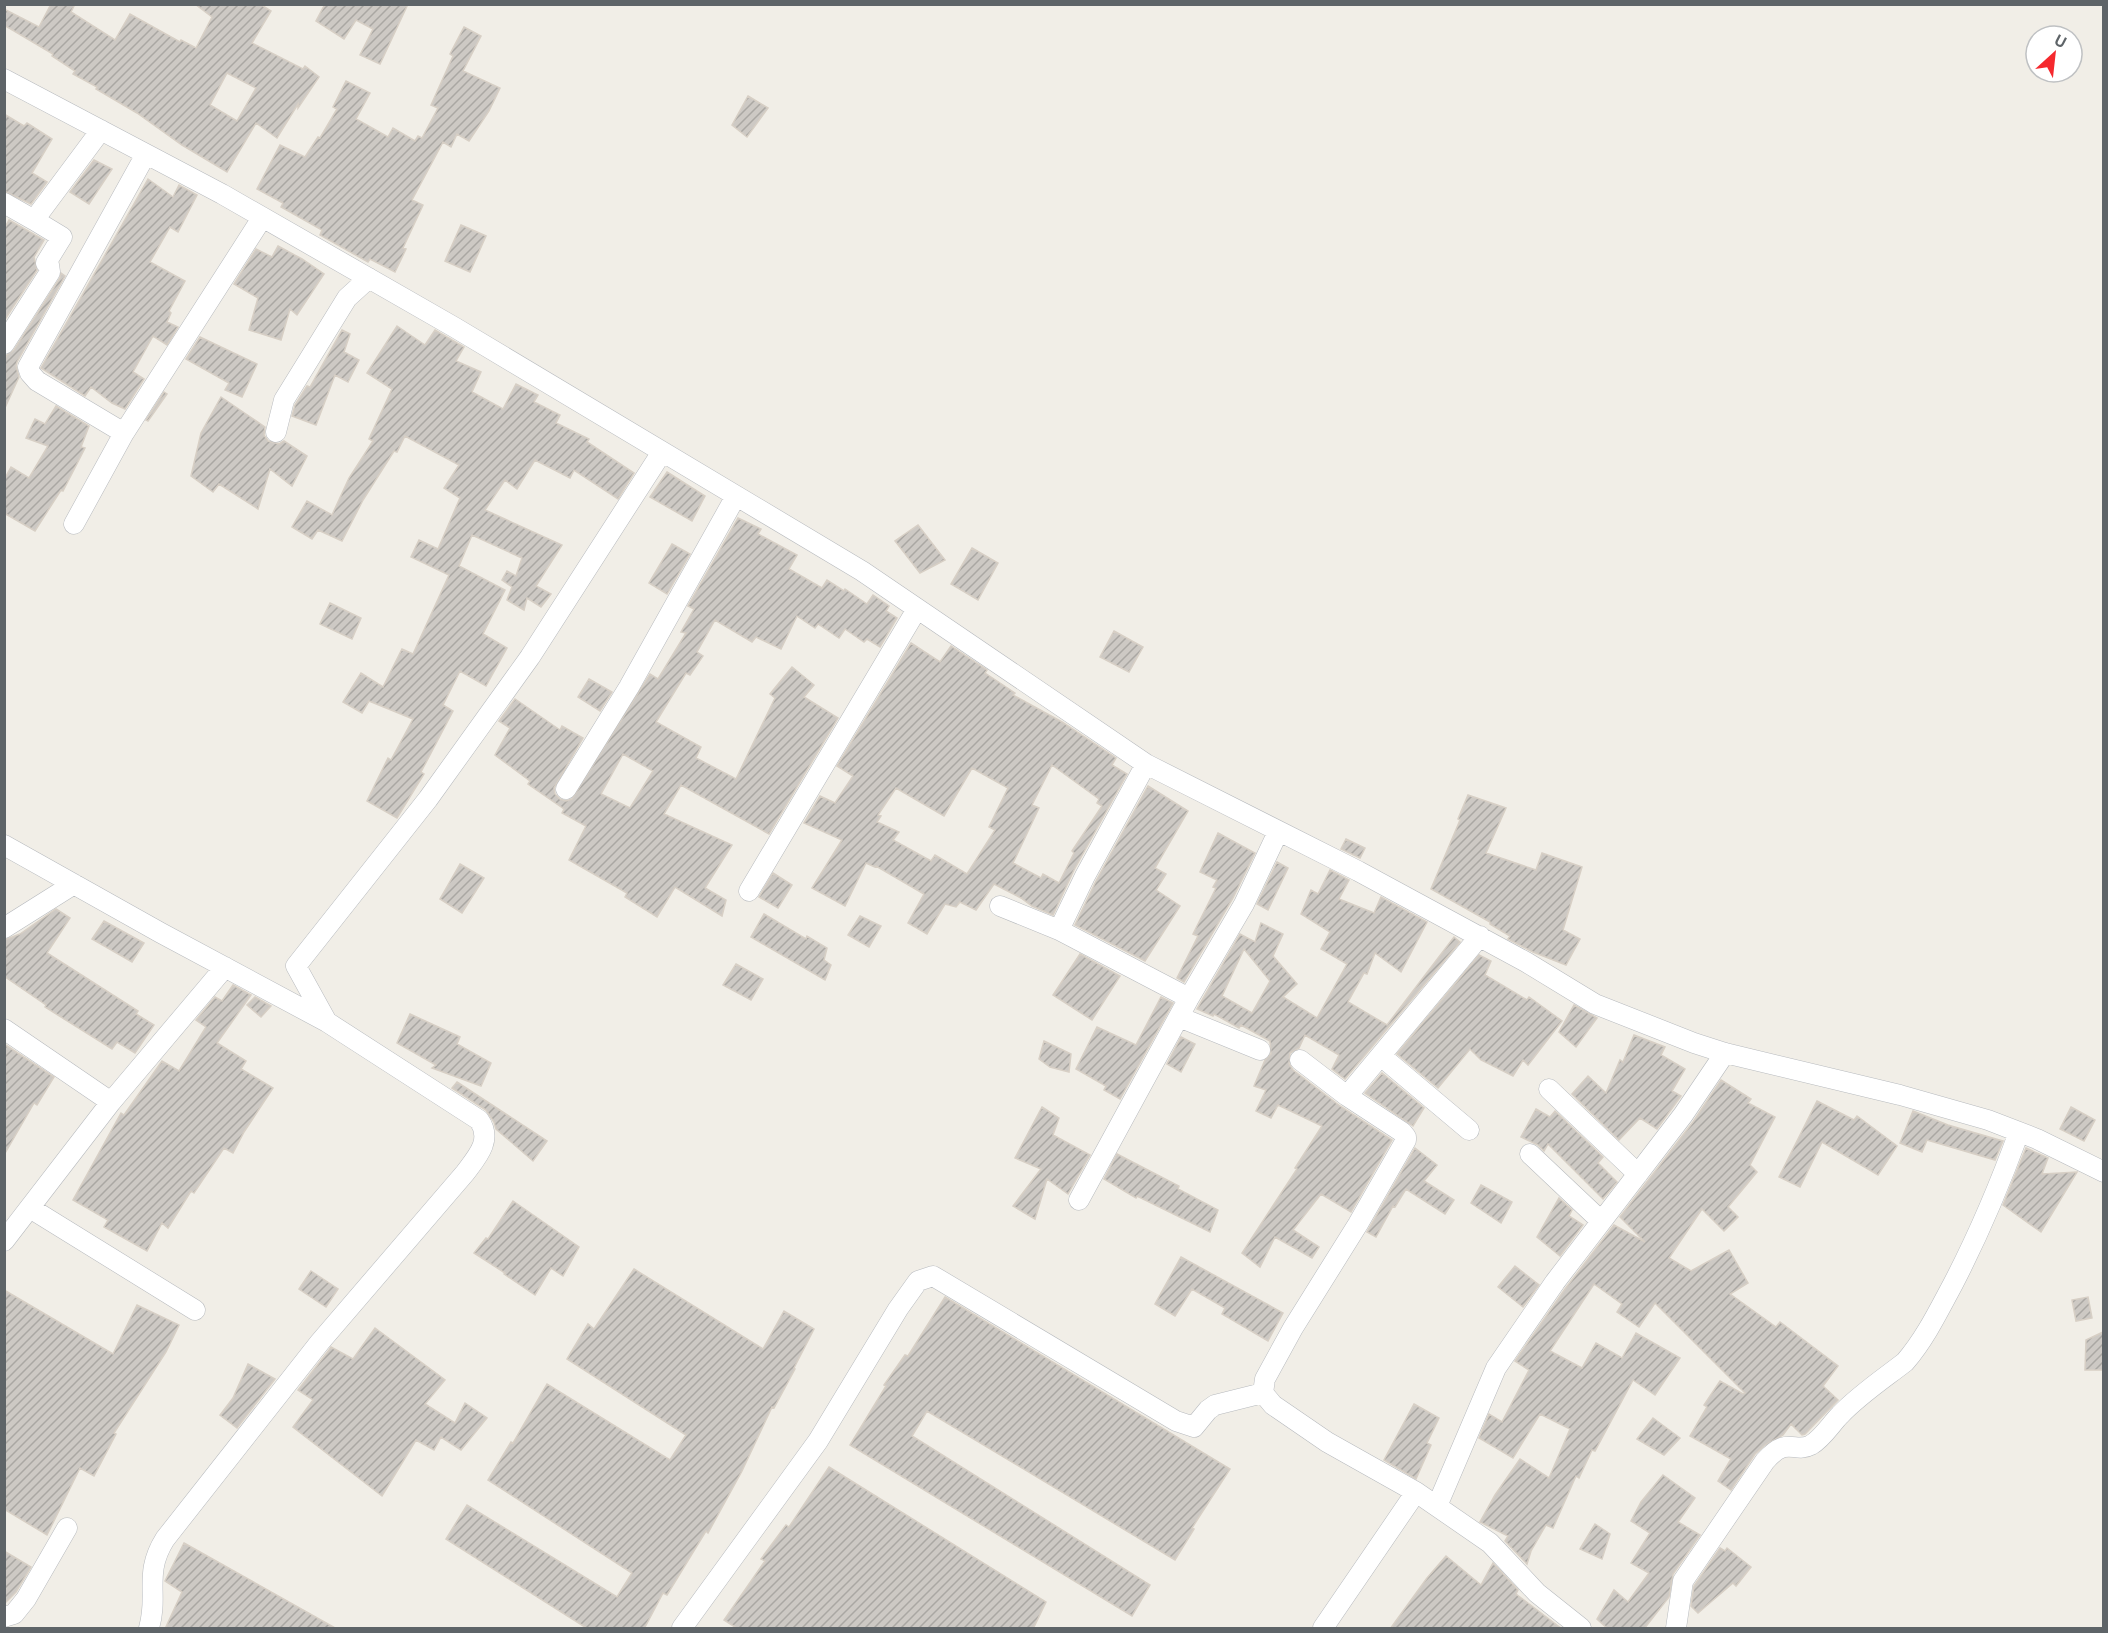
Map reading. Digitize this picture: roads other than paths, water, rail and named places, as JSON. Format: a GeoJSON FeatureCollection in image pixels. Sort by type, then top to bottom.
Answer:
{"type":"FeatureCollection","features":[{"type":"Feature","properties":{"kind":"street"},"geometry":{"type":"LineString","coordinates":[[4,79],[222,194],[454,327],[862,571],[1146,764],[1358,871],[1480,936],[1595,1004],[1725,1053],[1900,1095],[1988,1120],[2019,1132],[2103,1172]]}},
{"type":"Feature","properties":{"kind":"street"},"geometry":{"type":"LineString","coordinates":[[34,220],[101,130]]}},
{"type":"Feature","properties":{"kind":"street"},"geometry":{"type":"LineString","coordinates":[[124,433],[37,381],[28,367],[146,154]]}},
{"type":"Feature","properties":{"kind":"street"},"geometry":{"type":"LineString","coordinates":[[4,203],[62,237],[46,263],[49,265],[50,272],[4,344]]}},
{"type":"Feature","properties":{"kind":"street"},"geometry":{"type":"LineString","coordinates":[[74,524],[124,433],[262,218]]}},
{"type":"Feature","properties":{"kind":"street"},"geometry":{"type":"LineString","coordinates":[[276,432],[284,400],[347,298],[369,279]]}},
{"type":"Feature","properties":{"kind":"street"},"geometry":{"type":"LineString","coordinates":[[327,1022],[296,966],[428,799],[531,657],[662,452]]}},
{"type":"Feature","properties":{"kind":"street"},"geometry":{"type":"LineString","coordinates":[[566,789],[629,687],[736,496]]}},
{"type":"Feature","properties":{"kind":"street"},"geometry":{"type":"LineString","coordinates":[[749,891],[917,609]]}},
{"type":"Feature","properties":{"kind":"street"},"geometry":{"type":"LineString","coordinates":[[1059,930],[1085,876],[1146,764]]}},
{"type":"Feature","properties":{"kind":"street"},"geometry":{"type":"LineString","coordinates":[[1079,1200],[1189,998],[1244,904],[1278,832]]}},
{"type":"Feature","properties":{"kind":"street"},"geometry":{"type":"LineString","coordinates":[[4,845],[327,1022],[479,1120],[486,1133],[485,1143],[465,1173],[320,1342],[165,1539],[154,1562],[151,1576],[153,1606],[149,1629]]}},
{"type":"Feature","properties":{"kind":"street"},"geometry":{"type":"LineString","coordinates":[[4,928],[74,884]]}},
{"type":"Feature","properties":{"kind":"street"},"geometry":{"type":"LineString","coordinates":[[1000,906],[1059,930],[1189,998]]}},
{"type":"Feature","properties":{"kind":"street"},"geometry":{"type":"LineString","coordinates":[[1347,1096],[1480,936]]}},
{"type":"Feature","properties":{"kind":"street"},"geometry":{"type":"LineString","coordinates":[[4,1241],[111,1102],[225,967]]}},
{"type":"Feature","properties":{"kind":"street"},"geometry":{"type":"LineString","coordinates":[[1179,1017],[1260,1050]]}},
{"type":"Feature","properties":{"kind":"street"},"geometry":{"type":"LineString","coordinates":[[4,1029],[111,1102]]}},
{"type":"Feature","properties":{"kind":"street"},"geometry":{"type":"LineString","coordinates":[[1437,1506],[1496,1368],[1555,1282],[1683,1116],[1725,1053]]}},
{"type":"Feature","properties":{"kind":"street"},"geometry":{"type":"LineString","coordinates":[[1381,1056],[1469,1130]]}},
{"type":"Feature","properties":{"kind":"street"},"geometry":{"type":"LineString","coordinates":[[1300,1060],[1347,1096],[1401,1132],[1406,1140],[1358,1224],[1293,1328],[1265,1379],[1263,1393],[1273,1405],[1327,1442],[1416,1492],[1490,1543],[1537,1593],[1581,1629]]}},
{"type":"Feature","properties":{"kind":"street"},"geometry":{"type":"LineString","coordinates":[[1549,1089],[1638,1174]]}},
{"type":"Feature","properties":{"kind":"street"},"geometry":{"type":"LineString","coordinates":[[1676,1629],[1683,1581],[1765,1461],[1773,1452],[1784,1446],[1807,1447],[1814,1443],[1841,1414],[1912,1354],[1945,1300],[1977,1237],[1995,1198],[2019,1132]]}},
{"type":"Feature","properties":{"kind":"street"},"geometry":{"type":"LineString","coordinates":[[1530,1154],[1601,1221]]}},
{"type":"Feature","properties":{"kind":"street"},"geometry":{"type":"LineString","coordinates":[[30,1208],[195,1310]]}},
{"type":"Feature","properties":{"kind":"street"},"geometry":{"type":"LineString","coordinates":[[682,1629],[818,1441],[898,1309],[918,1281],[933,1276],[1176,1421],[1194,1427],[1215,1405],[1263,1393]]}},
{"type":"Feature","properties":{"kind":"street"},"geometry":{"type":"LineString","coordinates":[[1323,1629],[1416,1492]]}},
{"type":"Feature","properties":{"kind":"street"},"geometry":{"type":"LineString","coordinates":[[4,1617],[14,1614],[26,1599],[68,1528]]}}]}
